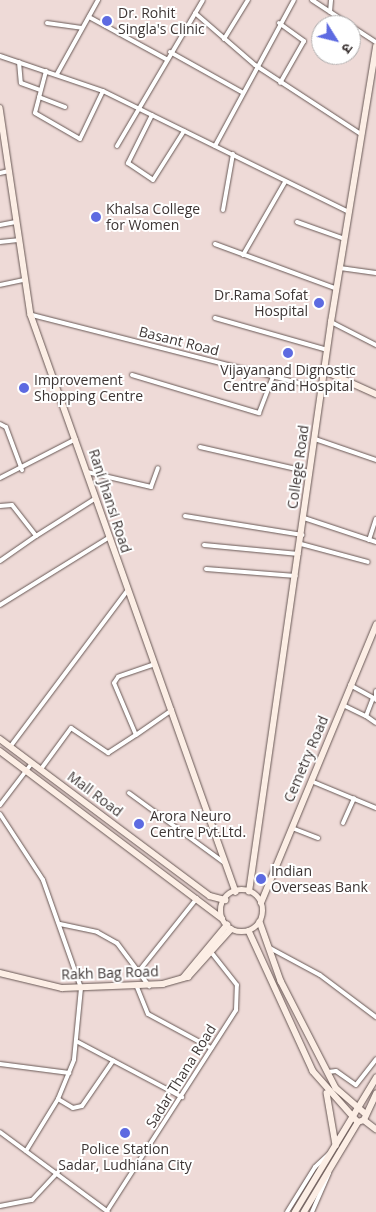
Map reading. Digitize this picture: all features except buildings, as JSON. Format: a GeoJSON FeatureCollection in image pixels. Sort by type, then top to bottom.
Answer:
{"type":"FeatureCollection","features":[{"type":"Feature","properties":{"kind":"street"},"geometry":{"type":"LineString","coordinates":[[57,74],[98,0]]}},
{"type":"Feature","properties":{"kind":"street"},"geometry":{"type":"LineString","coordinates":[[117,146],[136,106],[203,0]]}},
{"type":"Feature","properties":{"kind":"street"},"geometry":{"type":"LineString","coordinates":[[224,39],[248,0]]}},
{"type":"Feature","properties":{"kind":"street"},"geometry":{"type":"LineString","coordinates":[[215,146],[255,65],[294,0]]}},
{"type":"Feature","properties":{"kind":"street"},"geometry":{"type":"LineString","coordinates":[[312,0],[335,15]]}},
{"type":"Feature","properties":{"kind":"street"},"geometry":{"type":"LineString","coordinates":[[330,12],[331,0]]}},
{"type":"Feature","properties":{"kind":"street"},"geometry":{"type":"LineString","coordinates":[[195,13],[255,65],[361,134]]}},
{"type":"Feature","properties":{"kind":"street"},"geometry":{"type":"LineString","coordinates":[[89,16],[166,59]]}},
{"type":"Feature","properties":{"kind":"street"},"geometry":{"type":"LineString","coordinates":[[47,23],[82,28]]}},
{"type":"Feature","properties":{"kind":"street"},"geometry":{"type":"LineString","coordinates":[[280,23],[304,40],[280,82]]}},
{"type":"Feature","properties":{"kind":"street"},"geometry":{"type":"LineString","coordinates":[[361,32],[376,42]]}},
{"type":"Feature","properties":{"kind":"street","name":"College Road"},"geometry":{"type":"LineString","coordinates":[[252,894],[300,554],[309,472],[323,389],[331,322],[376,47]]}},
{"type":"Feature","properties":{"kind":"street"},"geometry":{"type":"LineString","coordinates":[[170,52],[242,92]]}},
{"type":"Feature","properties":{"kind":"street"},"geometry":{"type":"LineString","coordinates":[[0,56],[46,70],[103,91],[349,212]]}},
{"type":"Feature","properties":{"kind":"street"},"geometry":{"type":"LineString","coordinates":[[19,62],[21,83],[40,90]]}},
{"type":"Feature","properties":{"kind":"street"},"geometry":{"type":"LineString","coordinates":[[46,70],[38,97],[36,114],[80,139],[103,91]]}},
{"type":"Feature","properties":{"kind":"street"},"geometry":{"type":"LineString","coordinates":[[38,97],[65,107]]}},
{"type":"Feature","properties":{"kind":"street","name":"Rani Jhansi Road"},"geometry":{"type":"LineString","coordinates":[[0,108],[18,240],[31,315],[76,439],[126,591],[172,710],[236,892]]}},
{"type":"Feature","properties":{"kind":"street"},"geometry":{"type":"LineString","coordinates":[[152,115],[128,163],[154,180],[184,130]]}},
{"type":"Feature","properties":{"kind":"street"},"geometry":{"type":"LineString","coordinates":[[223,210],[233,154]]}},
{"type":"Feature","properties":{"kind":"street"},"geometry":{"type":"LineString","coordinates":[[0,173],[9,171]]}},
{"type":"Feature","properties":{"kind":"street"},"geometry":{"type":"LineString","coordinates":[[243,255],[285,182]]}},
{"type":"Feature","properties":{"kind":"street"},"geometry":{"type":"LineString","coordinates":[[0,225],[16,222]]}},
{"type":"Feature","properties":{"kind":"street"},"geometry":{"type":"LineString","coordinates":[[297,222],[345,239]]}},
{"type":"Feature","properties":{"kind":"street"},"geometry":{"type":"LineString","coordinates":[[0,242],[18,240]]}},
{"type":"Feature","properties":{"kind":"street"},"geometry":{"type":"LineString","coordinates":[[215,244],[337,289]]}},
{"type":"Feature","properties":{"kind":"street"},"geometry":{"type":"LineString","coordinates":[[340,268],[376,273]]}},
{"type":"Feature","properties":{"kind":"street"},"geometry":{"type":"LineString","coordinates":[[0,285],[24,280]]}},
{"type":"Feature","properties":{"kind":"street","name":"Basant Road"},"geometry":{"type":"LineString","coordinates":[[31,315],[323,389]]}},
{"type":"Feature","properties":{"kind":"street"},"geometry":{"type":"LineString","coordinates":[[215,318],[327,350]]}},
{"type":"Feature","properties":{"kind":"street"},"geometry":{"type":"LineString","coordinates":[[331,322],[376,345]]}},
{"type":"Feature","properties":{"kind":"street"},"geometry":{"type":"LineString","coordinates":[[324,371],[376,394]]}},
{"type":"Feature","properties":{"kind":"street"},"geometry":{"type":"LineString","coordinates":[[132,375],[259,413],[273,376]]}},
{"type":"Feature","properties":{"kind":"street"},"geometry":{"type":"LineString","coordinates":[[0,424],[6,427],[22,470]]}},
{"type":"Feature","properties":{"kind":"street"},"geometry":{"type":"LineString","coordinates":[[0,478],[22,470],[76,439]]}},
{"type":"Feature","properties":{"kind":"street"},"geometry":{"type":"LineString","coordinates":[[315,439],[376,460]]}},
{"type":"Feature","properties":{"kind":"street"},"geometry":{"type":"LineString","coordinates":[[200,447],[309,472]]}},
{"type":"Feature","properties":{"kind":"street"},"geometry":{"type":"LineString","coordinates":[[87,472],[151,487],[158,468]]}},
{"type":"Feature","properties":{"kind":"street"},"geometry":{"type":"LineString","coordinates":[[0,561],[96,498]]}},
{"type":"Feature","properties":{"kind":"street"},"geometry":{"type":"LineString","coordinates":[[0,506],[12,505],[36,536]]}},
{"type":"Feature","properties":{"kind":"street"},"geometry":{"type":"LineString","coordinates":[[185,516],[302,535]]}},
{"type":"Feature","properties":{"kind":"street"},"geometry":{"type":"LineString","coordinates":[[304,518],[376,542]]}},
{"type":"Feature","properties":{"kind":"street"},"geometry":{"type":"LineString","coordinates":[[369,540],[376,519]]}},
{"type":"Feature","properties":{"kind":"street"},"geometry":{"type":"LineString","coordinates":[[0,605],[108,538]]}},
{"type":"Feature","properties":{"kind":"street"},"geometry":{"type":"LineString","coordinates":[[301,544],[368,562]]}},
{"type":"Feature","properties":{"kind":"street"},"geometry":{"type":"LineString","coordinates":[[204,545],[300,554]]}},
{"type":"Feature","properties":{"kind":"street"},"geometry":{"type":"LineString","coordinates":[[206,569],[296,576]]}},
{"type":"Feature","properties":{"kind":"street"},"geometry":{"type":"LineString","coordinates":[[10,747],[126,591]]}},
{"type":"Feature","properties":{"kind":"street","name":"Cemetry Road"},"geometry":{"type":"LineString","coordinates":[[261,903],[266,883],[376,625]]}},
{"type":"Feature","properties":{"kind":"street"},"geometry":{"type":"LineString","coordinates":[[136,735],[114,680],[155,664]]}},
{"type":"Feature","properties":{"kind":"street"},"geometry":{"type":"LineString","coordinates":[[350,686],[375,699]]}},
{"type":"Feature","properties":{"kind":"street"},"geometry":{"type":"LineString","coordinates":[[366,716],[375,699],[376,692]]}},
{"type":"Feature","properties":{"kind":"street"},"geometry":{"type":"LineString","coordinates":[[342,705],[366,716],[376,723]]}},
{"type":"Feature","properties":{"kind":"street"},"geometry":{"type":"LineString","coordinates":[[41,769],[71,728],[108,754],[172,710]]}},
{"type":"Feature","properties":{"kind":"street","name":"Mall Road"},"geometry":{"type":"LineString","coordinates":[[0,739],[210,896],[225,900]]}},
{"type":"Feature","properties":{"kind":"street","name":"Mall Road"},"geometry":{"type":"LineString","coordinates":[[0,751],[222,918]]}},
{"type":"Feature","properties":{"kind":"street"},"geometry":{"type":"LineString","coordinates":[[0,805],[32,762]]}},
{"type":"Feature","properties":{"kind":"street"},"geometry":{"type":"LineString","coordinates":[[310,781],[376,808]]}},
{"type":"Feature","properties":{"kind":"street"},"geometry":{"type":"LineString","coordinates":[[129,793],[226,864]]}},
{"type":"Feature","properties":{"kind":"street"},"geometry":{"type":"LineString","coordinates":[[343,824],[354,798]]}},
{"type":"Feature","properties":{"kind":"street"},"geometry":{"type":"LineString","coordinates":[[0,814],[28,852],[60,924],[80,988],[78,1042],[69,1073],[58,1099],[26,1150]]}},
{"type":"Feature","properties":{"kind":"street"},"geometry":{"type":"LineString","coordinates":[[290,827],[318,838]]}},
{"type":"Feature","properties":{"kind":"street"},"geometry":{"type":"LineString","coordinates":[[252,894],[266,883]]}},
{"type":"Feature","properties":{"kind":"street"},"geometry":{"type":"LineString","coordinates":[[249,931],[229,927],[222,918],[225,900],[236,892],[252,894],[261,903],[260,922],[266,946],[328,1072],[342,1096],[365,1113]]}},
{"type":"Feature","properties":{"kind":"street"},"geometry":{"type":"LineString","coordinates":[[139,971],[196,898]]}},
{"type":"Feature","properties":{"kind":"street"},"geometry":{"type":"LineString","coordinates":[[249,931],[260,922]]}},
{"type":"Feature","properties":{"kind":"street"},"geometry":{"type":"LineString","coordinates":[[60,924],[108,937],[124,948],[149,986]]}},
{"type":"Feature","properties":{"kind":"street"},"geometry":{"type":"LineString","coordinates":[[183,978],[229,927]]}},
{"type":"Feature","properties":{"kind":"street","name":"Rakh Bag Road"},"geometry":{"type":"LineString","coordinates":[[0,974],[52,987],[149,986],[183,978],[212,952],[229,927]]}},
{"type":"Feature","properties":{"kind":"street"},"geometry":{"type":"LineString","coordinates":[[249,931],[313,1071],[326,1090],[351,1118],[376,1129]]}},
{"type":"Feature","properties":{"kind":"street"},"geometry":{"type":"LineString","coordinates":[[266,946],[320,975],[376,1017]]}},
{"type":"Feature","properties":{"kind":"street","name":"Sadar Thana Road"},"geometry":{"type":"LineString","coordinates":[[108,1212],[236,1010],[240,993],[212,952]]}},
{"type":"Feature","properties":{"kind":"street"},"geometry":{"type":"LineString","coordinates":[[137,987],[148,1014],[211,1048]]}},
{"type":"Feature","properties":{"kind":"street"},"geometry":{"type":"LineString","coordinates":[[78,1042],[182,1097]]}},
{"type":"Feature","properties":{"kind":"street"},"geometry":{"type":"LineString","coordinates":[[328,1072],[336,1071],[356,1085],[376,1059]]}},
{"type":"Feature","properties":{"kind":"street"},"geometry":{"type":"LineString","coordinates":[[58,1099],[73,1108],[82,1106],[113,1061]]}},
{"type":"Feature","properties":{"kind":"street"},"geometry":{"type":"LineString","coordinates":[[0,1064],[69,1073]]}},
{"type":"Feature","properties":{"kind":"street"},"geometry":{"type":"LineString","coordinates":[[295,1212],[376,1078]]}},
{"type":"Feature","properties":{"kind":"street"},"geometry":{"type":"LineString","coordinates":[[326,1090],[336,1145]]}},
{"type":"Feature","properties":{"kind":"street"},"geometry":{"type":"LineString","coordinates":[[304,1212],[376,1094]]}},
{"type":"Feature","properties":{"kind":"street"},"geometry":{"type":"LineString","coordinates":[[0,1132],[58,1172],[108,1212]]}},
{"type":"Feature","properties":{"kind":"street"},"geometry":{"type":"LineString","coordinates":[[288,1212],[314,1167],[332,1152]]}},
{"type":"Feature","properties":{"kind":"street"},"geometry":{"type":"LineString","coordinates":[[312,1212],[325,1188],[329,1169]]}},
{"type":"Feature","properties":{"kind":"street"},"geometry":{"type":"LineString","coordinates":[[0,1206],[32,1200],[58,1172]]}},
{"type":"Feature","properties":{"kind":"place","name":"Dr. Rohit Singla's Clinic"},"geometry":{"type":"Point","coordinates":[107,21]}},
{"type":"Feature","properties":{"kind":"place","name":"Khalsa College for Women"},"geometry":{"type":"Point","coordinates":[96,217]}},
{"type":"Feature","properties":{"kind":"place","name":"Dr.Rama Sofat Hospital"},"geometry":{"type":"Point","coordinates":[319,303]}},
{"type":"Feature","properties":{"kind":"place","name":"Vijayanand Dignostic Centre and Hospital"},"geometry":{"type":"Point","coordinates":[288,353]}},
{"type":"Feature","properties":{"kind":"place","name":"Improvement Shopping Centre"},"geometry":{"type":"Point","coordinates":[24,388]}},
{"type":"Feature","properties":{"kind":"place","name":"Arora Neuro Centre Pvt.Ltd."},"geometry":{"type":"Point","coordinates":[139,824]}},
{"type":"Feature","properties":{"kind":"place","name":"Indian Overseas Bank"},"geometry":{"type":"Point","coordinates":[261,879]}},
{"type":"Feature","properties":{"kind":"place","name":"Police Station Sadar, Ludhiana City"},"geometry":{"type":"Point","coordinates":[125,1133]}}]}
